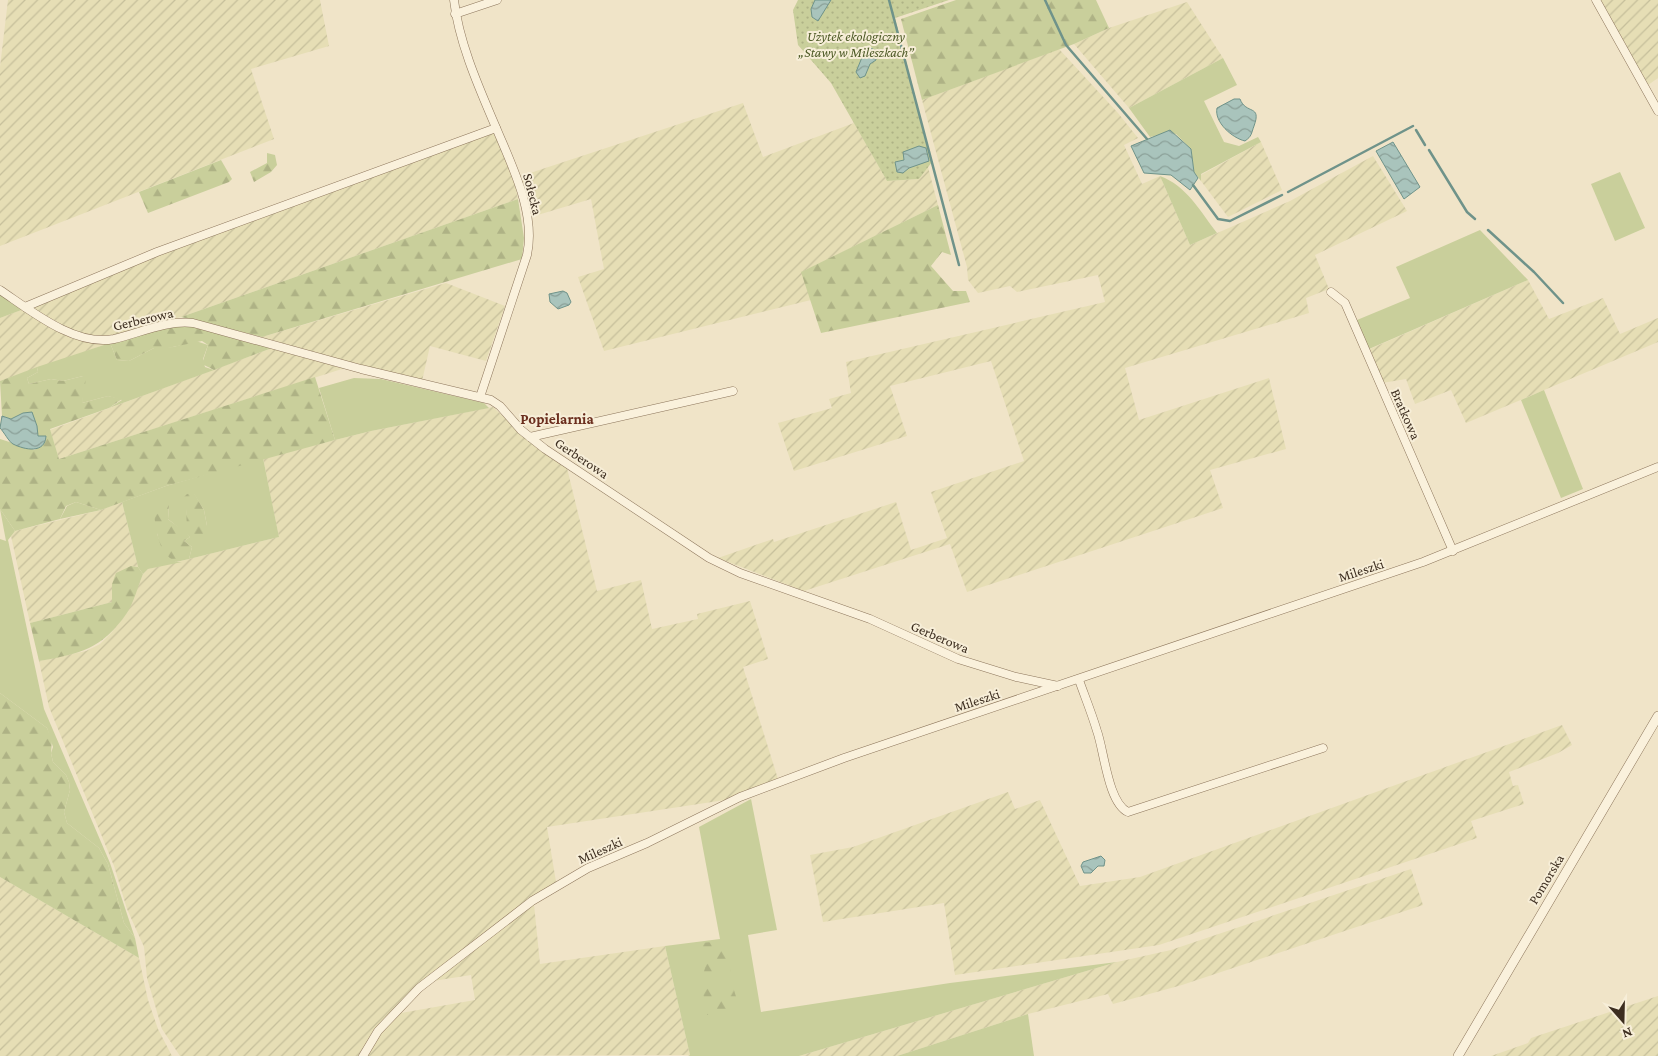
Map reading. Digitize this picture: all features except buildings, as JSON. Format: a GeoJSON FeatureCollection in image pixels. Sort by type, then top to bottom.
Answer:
{"type":"FeatureCollection","features":[{"type":"Feature","properties":{"kind":"street","name":"Sołecka"},"geometry":{"type":"LineString","coordinates":[[454,0],[455,14],[496,128],[519,182],[529,246],[480,397]]}},
{"type":"Feature","properties":{"kind":"street"},"geometry":{"type":"LineString","coordinates":[[455,14],[497,0]]}},
{"type":"Feature","properties":{"kind":"street"},"geometry":{"type":"LineString","coordinates":[[1596,0],[1658,111]]}},
{"type":"Feature","properties":{"kind":"street"},"geometry":{"type":"LineString","coordinates":[[25,307],[157,252],[496,128]]}},
{"type":"Feature","properties":{"kind":"street","name":"Gerberowa"},"geometry":{"type":"LineString","coordinates":[[0,290],[54,325],[95,340],[115,338],[169,324],[193,323],[361,369],[491,400],[500,406],[530,438],[709,558],[732,569],[870,619],[958,659],[1016,677],[1060,686]]}},
{"type":"Feature","properties":{"kind":"street","name":"Bratkowa"},"geometry":{"type":"LineString","coordinates":[[1331,292],[1345,304],[1453,551]]}},
{"type":"Feature","properties":{"kind":"street"},"geometry":{"type":"LineString","coordinates":[[530,438],[732,390]]}},
{"type":"Feature","properties":{"kind":"street","name":"Mileszki"},"geometry":{"type":"LineString","coordinates":[[363,1056],[378,1031],[434,975],[532,900],[565,880],[647,843],[740,796],[844,758],[1079,680],[1453,551],[1658,467]]}},
{"type":"Feature","properties":{"kind":"street"},"geometry":{"type":"LineString","coordinates":[[1079,680],[1097,730],[1116,800],[1128,812],[1323,748]]}},
{"type":"Feature","properties":{"kind":"street","name":"Pomorska"},"geometry":{"type":"LineString","coordinates":[[1458,1056],[1658,716]]}},
{"type":"Feature","properties":{"kind":"shaded area"},"geometry":{"type":"Polygon","coordinates":[[[8,0],[320,0],[329,46],[251,69],[274,139],[0,246],[0,67],[8,0]]]}},
{"type":"Feature","properties":{"kind":"shaded area"},"geometry":{"type":"Polygon","coordinates":[[[1600,0],[1658,0],[1658,78],[1648,85],[1600,0]]]}},
{"type":"Feature","properties":{"kind":"shaded area"},"geometry":{"type":"Polygon","coordinates":[[[1187,2],[1223,58],[1129,108],[1074,44],[1109,28],[1187,2]]]}},
{"type":"Feature","properties":{"kind":"shaded area"},"geometry":{"type":"Polygon","coordinates":[[[1059,49],[1118,113],[1138,138],[1124,145],[1142,184],[1160,176],[1190,245],[1290,201],[1373,156],[1407,211],[1315,255],[1329,289],[1306,298],[1309,313],[1125,368],[1139,420],[1269,378],[1286,449],[1210,470],[1223,508],[967,592],[950,544],[804,591],[718,558],[773,539],[774,542],[896,502],[911,550],[947,538],[931,492],[1024,461],[991,361],[890,386],[907,436],[794,471],[778,423],[832,408],[829,399],[851,393],[846,362],[1105,302],[1098,275],[1017,292],[1010,286],[978,293],[968,280],[967,267],[922,100],[1059,49]]]}},
{"type":"Feature","properties":{"kind":"shaded area"},"geometry":{"type":"Polygon","coordinates":[[[743,103],[763,157],[854,123],[887,181],[919,179],[928,167],[938,205],[802,272],[811,300],[604,351],[578,277],[604,269],[591,199],[531,217],[521,176],[743,103]]]}},
{"type":"Feature","properties":{"kind":"shaded area"},"geometry":{"type":"Polygon","coordinates":[[[493,132],[496,133],[515,183],[518,199],[181,317],[115,335],[94,336],[74,331],[32,308],[107,274],[493,132]]]}},
{"type":"Feature","properties":{"kind":"shaded area"},"geometry":{"type":"Polygon","coordinates":[[[1261,142],[1282,190],[1228,217],[1201,181],[1201,175],[1261,142]]]}},
{"type":"Feature","properties":{"kind":"shaded area"},"geometry":{"type":"Polygon","coordinates":[[[1528,280],[1549,319],[1603,298],[1620,334],[1658,318],[1658,342],[1466,423],[1451,390],[1415,404],[1406,379],[1382,383],[1370,349],[1528,280]]]}},
{"type":"Feature","properties":{"kind":"shaded area"},"geometry":{"type":"Polygon","coordinates":[[[446,283],[505,306],[486,361],[430,346],[422,381],[262,337],[446,283]]]}},
{"type":"Feature","properties":{"kind":"shaded area"},"geometry":{"type":"Polygon","coordinates":[[[24,309],[39,319],[110,343],[0,381],[0,318],[24,309]]]}},
{"type":"Feature","properties":{"kind":"shaded area"},"geometry":{"type":"Polygon","coordinates":[[[272,348],[345,368],[59,459],[50,430],[272,348]]]}},
{"type":"Feature","properties":{"kind":"shaded area"},"geometry":{"type":"Polygon","coordinates":[[[493,407],[510,423],[567,468],[597,591],[641,580],[652,629],[698,619],[697,614],[750,601],[768,659],[743,667],[778,779],[725,800],[547,827],[556,882],[423,980],[374,1032],[360,1056],[180,1056],[162,1029],[147,978],[144,947],[127,909],[114,866],[49,707],[39,661],[86,651],[100,644],[127,613],[143,574],[148,569],[279,537],[263,458],[371,431],[493,407]]]}},
{"type":"Feature","properties":{"kind":"shaded area"},"geometry":{"type":"Polygon","coordinates":[[[122,502],[138,567],[131,566],[113,595],[112,602],[30,623],[11,536],[15,531],[101,510],[122,502]]]}},
{"type":"Feature","properties":{"kind":"shaded area"},"geometry":{"type":"Polygon","coordinates":[[[1562,725],[1572,745],[1558,753],[1509,772],[1513,786],[1518,785],[1524,804],[1471,821],[1477,838],[1159,945],[955,975],[944,903],[823,922],[810,855],[853,847],[1008,792],[1015,809],[1040,800],[1080,886],[1140,877],[1562,725]]]}},
{"type":"Feature","properties":{"kind":"shaded area"},"geometry":{"type":"Polygon","coordinates":[[[1411,869],[1423,905],[1182,985],[1113,1004],[1108,994],[1028,1014],[897,1056],[799,1056],[1117,962],[1171,950],[1411,869]]]}},
{"type":"Feature","properties":{"kind":"shaded area"},"geometry":{"type":"Polygon","coordinates":[[[0,877],[139,958],[148,1000],[158,1029],[172,1056],[0,1056],[0,877]]]}},
{"type":"Feature","properties":{"kind":"shaded area"},"geometry":{"type":"Polygon","coordinates":[[[534,904],[540,964],[665,946],[690,1055],[368,1056],[373,1042],[401,1013],[475,1000],[471,975],[433,981],[534,904]]]}},
{"type":"Feature","properties":{"kind":"shaded area"},"geometry":{"type":"Polygon","coordinates":[[[1658,996],[1658,1056],[1491,1056],[1528,1043],[1531,1038],[1658,996]]]}},
{"type":"Feature","properties":{"kind":"green space","name":"Użytek ekologiczny „Stawy w Mileszkach”"},"geometry":{"type":"Polygon","coordinates":[[[798,0],[949,0],[895,18],[932,162],[919,179],[887,181],[831,83],[798,45],[793,10],[798,0]]]}},
{"type":"Feature","properties":{"kind":"green space"},"geometry":{"type":"Polygon","coordinates":[[[956,0],[1096,0],[1109,28],[1074,44],[922,100],[901,19],[956,0]]]}},
{"type":"Feature","properties":{"kind":"green space"},"geometry":{"type":"Polygon","coordinates":[[[1223,58],[1237,85],[1204,101],[1224,142],[1239,146],[1258,137],[1261,142],[1201,174],[1201,181],[1194,172],[1191,149],[1176,134],[1167,133],[1150,137],[1129,108],[1223,58]]]}},
{"type":"Feature","properties":{"kind":"green space"},"geometry":{"type":"Polygon","coordinates":[[[267,153],[275,155],[277,165],[271,172],[254,182],[250,172],[267,163],[267,153]]]}},
{"type":"Feature","properties":{"kind":"green space"},"geometry":{"type":"Polygon","coordinates":[[[221,160],[232,179],[229,182],[148,213],[139,192],[221,160]]]}},
{"type":"Feature","properties":{"kind":"green space"},"geometry":{"type":"Polygon","coordinates":[[[1620,172],[1645,228],[1615,241],[1591,184],[1620,172]]]}},
{"type":"Feature","properties":{"kind":"green space"},"geometry":{"type":"Polygon","coordinates":[[[1160,176],[1170,180],[1185,193],[1199,208],[1217,233],[1190,245],[1160,176]]]}},
{"type":"Feature","properties":{"kind":"green space"},"geometry":{"type":"Polygon","coordinates":[[[518,199],[524,238],[522,259],[262,337],[181,317],[518,199]]]}},
{"type":"Feature","properties":{"kind":"green space"},"geometry":{"type":"Polygon","coordinates":[[[938,205],[951,255],[942,252],[931,266],[953,291],[966,291],[970,302],[821,333],[801,272],[938,205]]]}},
{"type":"Feature","properties":{"kind":"green space"},"geometry":{"type":"Polygon","coordinates":[[[1480,230],[1528,280],[1369,349],[1357,320],[1410,298],[1396,267],[1480,230]]]}},
{"type":"Feature","properties":{"kind":"green space"},"geometry":{"type":"Polygon","coordinates":[[[0,294],[24,309],[0,318],[0,294]]]}},
{"type":"Feature","properties":{"kind":"green space"},"geometry":{"type":"Polygon","coordinates":[[[171,326],[193,326],[272,348],[214,370],[202,364],[208,345],[202,341],[163,349],[154,348],[129,361],[117,360],[110,343],[171,326]]]}},
{"type":"Feature","properties":{"kind":"green space"},"geometry":{"type":"Polygon","coordinates":[[[196,341],[208,345],[203,359],[205,367],[214,370],[109,408],[122,400],[108,396],[82,403],[83,376],[63,381],[51,379],[29,384],[27,378],[38,372],[37,367],[110,343],[117,360],[129,361],[154,348],[173,347],[196,341]]]}},
{"type":"Feature","properties":{"kind":"green space"},"geometry":{"type":"Polygon","coordinates":[[[37,367],[38,372],[27,378],[29,384],[51,379],[63,381],[83,376],[86,379],[82,403],[108,396],[122,399],[109,408],[50,429],[59,459],[315,377],[335,440],[166,486],[101,510],[76,502],[66,506],[60,519],[15,531],[0,509],[0,439],[35,450],[45,436],[38,436],[38,432],[23,413],[11,419],[2,416],[0,381],[37,367]]]}},
{"type":"Feature","properties":{"kind":"green space"},"geometry":{"type":"Polygon","coordinates":[[[354,378],[381,379],[484,403],[489,408],[335,440],[319,388],[354,378]]]}},
{"type":"Feature","properties":{"kind":"green space"},"geometry":{"type":"Polygon","coordinates":[[[1544,390],[1583,489],[1561,498],[1521,400],[1544,390]]]}},
{"type":"Feature","properties":{"kind":"green space"},"geometry":{"type":"Polygon","coordinates":[[[263,458],[279,537],[189,559],[192,547],[184,541],[190,537],[168,519],[169,505],[159,523],[158,535],[176,562],[182,562],[148,569],[143,574],[138,567],[122,502],[166,486],[263,458]],[[194,494],[186,509],[187,516],[207,526],[204,510],[194,494]]]}},
{"type":"Feature","properties":{"kind":"green space"},"geometry":{"type":"Polygon","coordinates":[[[194,493],[204,510],[207,526],[203,534],[194,535],[187,528],[186,509],[182,499],[187,494],[194,493]]]}},
{"type":"Feature","properties":{"kind":"green space"},"geometry":{"type":"Polygon","coordinates":[[[76,502],[101,510],[60,519],[67,506],[76,502]]]}},
{"type":"Feature","properties":{"kind":"green space"},"geometry":{"type":"Polygon","coordinates":[[[163,503],[169,505],[168,519],[190,537],[184,541],[192,547],[189,559],[176,562],[169,557],[161,546],[153,509],[163,503]]]}},
{"type":"Feature","properties":{"kind":"green space"},"geometry":{"type":"Polygon","coordinates":[[[0,509],[15,531],[8,540],[44,709],[110,863],[135,938],[124,923],[108,864],[99,848],[67,823],[64,812],[70,790],[69,782],[66,775],[53,762],[51,753],[53,747],[47,728],[0,693],[0,539],[6,541],[0,509]]]}},
{"type":"Feature","properties":{"kind":"green space"},"geometry":{"type":"Polygon","coordinates":[[[131,566],[138,567],[143,574],[134,599],[118,625],[108,635],[89,648],[67,656],[39,661],[30,623],[112,602],[112,584],[116,573],[131,566]]]}},
{"type":"Feature","properties":{"kind":"green space"},"geometry":{"type":"Polygon","coordinates":[[[0,693],[47,728],[52,740],[51,753],[53,762],[66,775],[69,782],[70,790],[64,812],[67,823],[99,848],[108,864],[124,923],[135,938],[139,958],[0,877],[0,693]]]}},
{"type":"Feature","properties":{"kind":"green space"},"geometry":{"type":"Polygon","coordinates":[[[751,799],[777,930],[748,935],[761,1012],[950,983],[1117,962],[799,1056],[688,1056],[690,1055],[665,946],[720,939],[699,827],[751,799]]]}},
{"type":"Feature","properties":{"kind":"green space"},"geometry":{"type":"Polygon","coordinates":[[[714,942],[724,946],[732,959],[730,974],[716,974],[717,992],[729,986],[733,987],[738,1003],[736,1010],[721,1010],[707,1015],[701,982],[706,964],[698,943],[714,942]]]}},
{"type":"Feature","properties":{"kind":"green space"},"geometry":{"type":"Polygon","coordinates":[[[1028,1014],[1034,1056],[897,1056],[1028,1014]]]}},
{"type":"Feature","properties":{"kind":"water"},"geometry":{"type":"Polygon","coordinates":[[[815,0],[831,0],[818,21],[812,17],[811,9],[815,0]]]}},
{"type":"Feature","properties":{"kind":"water"},"geometry":{"type":"Polygon","coordinates":[[[870,48],[875,50],[876,60],[870,64],[865,76],[860,78],[856,72],[865,50],[870,48]]]}},
{"type":"Feature","properties":{"kind":"water"},"geometry":{"type":"Polygon","coordinates":[[[1234,99],[1240,99],[1256,115],[1251,135],[1245,141],[1235,137],[1225,129],[1218,119],[1217,108],[1234,99]]]}},
{"type":"Feature","properties":{"kind":"water"},"geometry":{"type":"Polygon","coordinates":[[[1170,130],[1191,149],[1194,172],[1198,178],[1190,190],[1171,175],[1144,173],[1131,146],[1170,130]]]}},
{"type":"Feature","properties":{"kind":"water"},"geometry":{"type":"Polygon","coordinates":[[[1393,142],[1420,187],[1404,199],[1376,151],[1393,142]]]}},
{"type":"Feature","properties":{"kind":"water"},"geometry":{"type":"Polygon","coordinates":[[[919,146],[926,148],[929,161],[909,168],[903,173],[897,172],[895,162],[904,160],[903,152],[919,146]]]}},
{"type":"Feature","properties":{"kind":"water"},"geometry":{"type":"Polygon","coordinates":[[[563,291],[567,293],[571,302],[569,305],[558,309],[550,302],[549,294],[563,291]]]}},
{"type":"Feature","properties":{"kind":"water"},"geometry":{"type":"Polygon","coordinates":[[[32,412],[38,436],[46,436],[45,442],[42,446],[34,449],[23,448],[13,444],[0,428],[2,416],[11,419],[23,413],[32,412]]]}},
{"type":"Feature","properties":{"kind":"water"},"geometry":{"type":"Polygon","coordinates":[[[1101,856],[1105,860],[1104,866],[1098,866],[1091,873],[1084,873],[1081,866],[1083,862],[1101,856]]]}},
{"type":"Feature","properties":{"kind":"waterway"},"geometry":{"type":"LineString","coordinates":[[889,0],[959,265]]}},
{"type":"Feature","properties":{"kind":"waterway"},"geometry":{"type":"LineString","coordinates":[[1045,0],[1066,45],[1147,139]]}},
{"type":"Feature","properties":{"kind":"waterway"},"geometry":{"type":"LineString","coordinates":[[1288,192],[1413,126]]}},
{"type":"Feature","properties":{"kind":"waterway"},"geometry":{"type":"LineString","coordinates":[[1416,130],[1425,145]]}},
{"type":"Feature","properties":{"kind":"waterway"},"geometry":{"type":"LineString","coordinates":[[1429,150],[1467,212],[1475,219]]}},
{"type":"Feature","properties":{"kind":"waterway"},"geometry":{"type":"LineString","coordinates":[[1193,185],[1218,219],[1230,221],[1282,195]]}},
{"type":"Feature","properties":{"kind":"waterway"},"geometry":{"type":"LineString","coordinates":[[1488,230],[1534,272],[1563,303]]}},
{"type":"Feature","properties":{"kind":"district","name":"Popielarnia"},"geometry":{"type":"Point","coordinates":[557,419]}}]}
